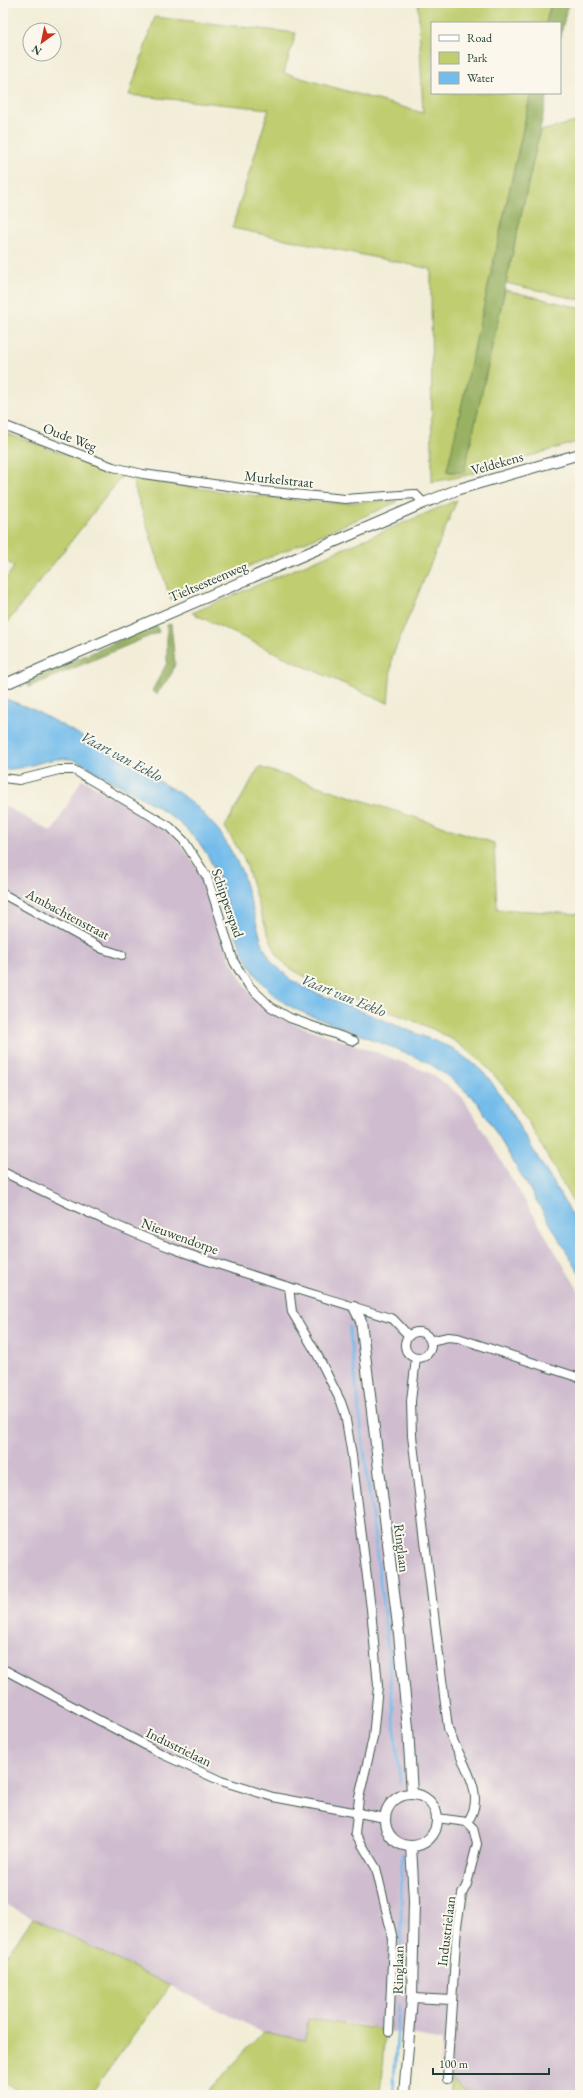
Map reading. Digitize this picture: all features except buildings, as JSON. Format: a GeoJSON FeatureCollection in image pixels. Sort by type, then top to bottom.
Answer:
{"type":"FeatureCollection","features":[{"type":"Feature","properties":{"kind":"main road","name":"Veldekens"},"geometry":{"type":"LineString","coordinates":[[424,503],[459,489],[580,454]]}},
{"type":"Feature","properties":{"kind":"main road","name":"Tieltsesteenweg"},"geometry":{"type":"LineString","coordinates":[[3,685],[424,503]]}},
{"type":"Feature","properties":{"kind":"main road","name":"Ringlaan"},"geometry":{"type":"LineString","coordinates":[[354,1306],[361,1321],[399,1634],[408,1728],[412,1794]]}},
{"type":"Feature","properties":{"kind":"main road"},"geometry":{"type":"LineString","coordinates":[[412,1794],[426,1799],[431,1804],[437,1818],[435,1831],[431,1837],[424,1842],[411,1846],[396,1841],[391,1836],[385,1818],[387,1810],[392,1802],[400,1796],[412,1794]]}},
{"type":"Feature","properties":{"kind":"main road","name":"Ringlaan"},"geometry":{"type":"LineString","coordinates":[[404,2095],[412,1998],[414,1900],[411,1846]]}},
{"type":"Feature","properties":{"kind":"street","name":"Oude Weg"},"geometry":{"type":"LineString","coordinates":[[3,425],[128,471]]}},
{"type":"Feature","properties":{"kind":"street","name":"Murkelstraat"},"geometry":{"type":"LineString","coordinates":[[128,471],[263,491],[345,499],[415,494],[424,503]]}},
{"type":"Feature","properties":{"kind":"street","name":"Schipperspad"},"geometry":{"type":"LineString","coordinates":[[3,778],[19,780],[60,770],[74,770],[170,827],[184,841],[207,877],[234,962],[249,986],[271,1007],[290,1018],[354,1041]]}},
{"type":"Feature","properties":{"kind":"street","name":"Ambachtenstraat"},"geometry":{"type":"LineString","coordinates":[[3,894],[103,949],[122,955]]}},
{"type":"Feature","properties":{"kind":"street","name":"Nieuwendorpe"},"geometry":{"type":"LineString","coordinates":[[3,1172],[137,1234],[208,1260],[393,1319],[409,1336]]}},
{"type":"Feature","properties":{"kind":"street"},"geometry":{"type":"LineString","coordinates":[[290,1287],[292,1312],[318,1356],[341,1402],[345,1414],[352,1456],[370,1602],[378,1686],[373,1738],[356,1814],[355,1833],[376,1868],[393,1939],[389,2032]]}},
{"type":"Feature","properties":{"kind":"street"},"geometry":{"type":"LineString","coordinates":[[419,1332],[426,1335],[430,1342],[430,1348],[427,1354],[416,1358],[407,1352],[405,1347],[409,1336],[419,1332]]}},
{"type":"Feature","properties":{"kind":"street"},"geometry":{"type":"LineString","coordinates":[[430,1342],[448,1337],[458,1338],[580,1378]]}},
{"type":"Feature","properties":{"kind":"street"},"geometry":{"type":"LineString","coordinates":[[416,1358],[411,1401],[412,1436],[448,1728],[453,1744],[472,1780],[476,1807],[467,1822],[437,1818]]}},
{"type":"Feature","properties":{"kind":"street","name":"Industrielaan"},"geometry":{"type":"LineString","coordinates":[[3,1669],[162,1754],[221,1781],[273,1797],[356,1814],[385,1818]]}},
{"type":"Feature","properties":{"kind":"street","name":"Industrielaan"},"geometry":{"type":"LineString","coordinates":[[447,2079],[457,1926],[462,1894],[475,1859],[477,1844],[473,1828],[467,1822]]}},
{"type":"Feature","properties":{"kind":"street"},"geometry":{"type":"LineString","coordinates":[[412,1998],[452,2000]]}},
{"type":"Feature","properties":{"kind":"shaded area"},"geometry":{"type":"Polygon","coordinates":[[[82,779],[164,828],[177,839],[196,866],[210,895],[231,961],[249,992],[267,1010],[294,1024],[381,1054],[430,1073],[461,1096],[580,1293],[580,2095],[471,2095],[440,2071],[442,2041],[362,2025],[308,2019],[305,2040],[263,2032],[3,1903],[3,805],[52,832],[82,779]]]}},
{"type":"Feature","properties":{"kind":"green space"},"geometry":{"type":"Polygon","coordinates":[[[418,3],[551,3],[546,22],[431,22],[431,94],[531,94],[447,472],[464,472],[505,290],[580,308],[580,441],[464,476],[432,482],[431,269],[232,228],[269,109],[129,95],[155,17],[296,33],[284,73],[423,113],[418,3]]]}},
{"type":"Feature","properties":{"kind":"green space"},"geometry":{"type":"Polygon","coordinates":[[[551,3],[568,3],[561,34],[561,22],[546,22],[551,3]]]}},
{"type":"Feature","properties":{"kind":"green space"},"geometry":{"type":"Polygon","coordinates":[[[531,94],[548,94],[464,473],[447,471],[531,94]]]}},
{"type":"Feature","properties":{"kind":"green space"},"geometry":{"type":"Polygon","coordinates":[[[580,121],[580,300],[506,283],[540,131],[580,121]]]}},
{"type":"Feature","properties":{"kind":"green space"},"geometry":{"type":"Polygon","coordinates":[[[5,433],[123,475],[3,628],[3,583],[14,567],[3,558],[3,436],[5,433]]]}},
{"type":"Feature","properties":{"kind":"green space"},"geometry":{"type":"Polygon","coordinates":[[[136,478],[209,490],[308,501],[333,503],[381,501],[397,502],[171,600],[133,483],[136,478]]]}},
{"type":"Feature","properties":{"kind":"green space"},"geometry":{"type":"Polygon","coordinates":[[[457,500],[392,657],[388,703],[299,664],[192,613],[457,500]]]}},
{"type":"Feature","properties":{"kind":"green space"},"geometry":{"type":"Polygon","coordinates":[[[171,624],[175,664],[172,673],[157,694],[152,691],[167,663],[167,625],[171,624]]]}},
{"type":"Feature","properties":{"kind":"green space"},"geometry":{"type":"Polygon","coordinates":[[[156,625],[159,632],[29,687],[26,681],[156,625]]]}},
{"type":"Feature","properties":{"kind":"green space"},"geometry":{"type":"Polygon","coordinates":[[[259,767],[494,843],[497,909],[580,914],[580,1214],[526,1119],[511,1096],[494,1075],[475,1056],[453,1040],[435,1030],[324,986],[293,970],[281,960],[266,928],[246,864],[225,827],[259,767]]]}},
{"type":"Feature","properties":{"kind":"green space"},"geometry":{"type":"Polygon","coordinates":[[[33,1918],[170,1986],[90,2095],[21,2095],[3,2081],[3,1960],[33,1918]]]}},
{"type":"Feature","properties":{"kind":"green space"},"geometry":{"type":"Polygon","coordinates":[[[308,2019],[385,2030],[380,2095],[205,2095],[263,2032],[305,2040],[308,2019]]]}},
{"type":"Feature","properties":{"kind":"green space"},"geometry":{"type":"Polygon","coordinates":[[[451,2079],[471,2095],[449,2095],[451,2079]]]}},
{"type":"Feature","properties":{"kind":"water"},"geometry":{"type":"Polygon","coordinates":[[[3,698],[32,709],[89,740],[179,793],[198,808],[219,831],[234,856],[242,872],[263,946],[272,962],[291,980],[314,992],[452,1048],[474,1064],[487,1076],[501,1096],[580,1228],[580,1274],[479,1104],[466,1092],[446,1075],[425,1061],[360,1034],[305,1014],[289,1006],[275,996],[261,982],[242,950],[212,864],[204,849],[180,824],[152,803],[78,761],[57,759],[21,768],[3,769],[3,698]]]}},
{"type":"Feature","properties":{"kind":"waterway"},"geometry":{"type":"LineString","coordinates":[[349,1327],[386,1631],[400,1784]]}},
{"type":"Feature","properties":{"kind":"waterway"},"geometry":{"type":"LineString","coordinates":[[400,1992],[402,1854]]}},
{"type":"Feature","properties":{"kind":"waterway"},"geometry":{"type":"LineString","coordinates":[[393,2095],[399,2006]]}},
{"type":"Feature","properties":{"kind":"water label","name":"Vaart van Eeklo"},"geometry":{"type":"Point","coordinates":[122,756]}},
{"type":"Feature","properties":{"kind":"water label","name":"Vaart van Eeklo"},"geometry":{"type":"Point","coordinates":[344,995]}}]}
